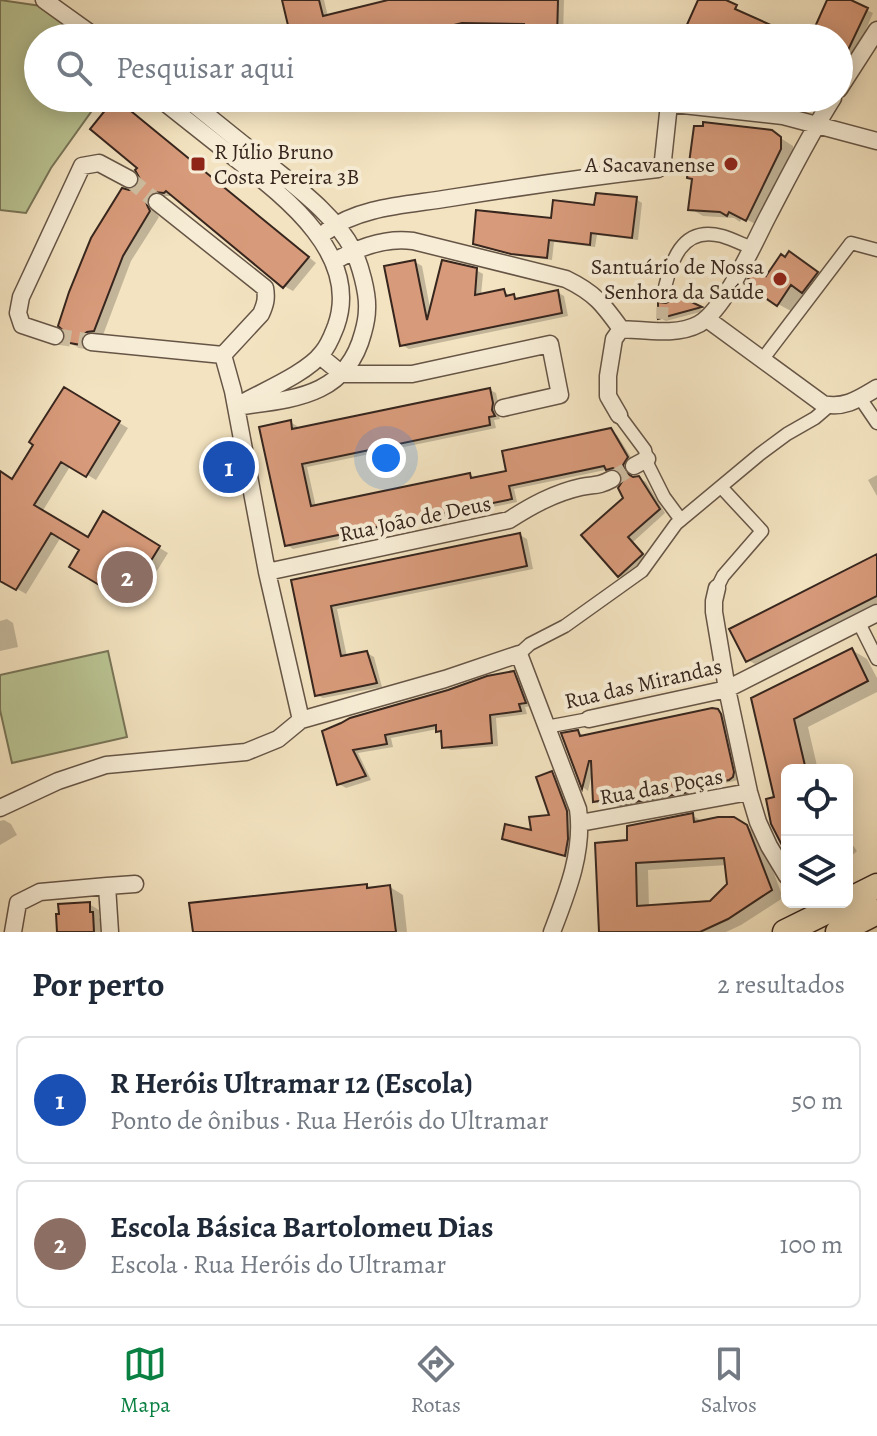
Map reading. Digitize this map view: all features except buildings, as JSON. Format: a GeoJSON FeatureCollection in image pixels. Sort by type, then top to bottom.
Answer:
{"type":"FeatureCollection","features":[{"type":"Feature","properties":{"kind":"main road"},"geometry":{"type":"LineString","coordinates":[[785,932],[877,886]]}},
{"type":"Feature","properties":{"kind":"main road"},"geometry":{"type":"LineString","coordinates":[[833,910],[877,912]]}},
{"type":"Feature","properties":{"kind":"street"},"geometry":{"type":"LineString","coordinates":[[44,0],[77,24]]}},
{"type":"Feature","properties":{"kind":"street"},"geometry":{"type":"LineString","coordinates":[[853,67],[877,30]]}},
{"type":"Feature","properties":{"kind":"street"},"geometry":{"type":"LineString","coordinates":[[177,112],[298,211],[319,237],[333,262],[341,297],[340,314],[330,342],[320,356],[236,407]]}},
{"type":"Feature","properties":{"kind":"street"},"geometry":{"type":"LineString","coordinates":[[203,112],[289,181],[335,225],[353,250],[368,312],[353,356],[342,374],[328,386],[273,402],[236,407]]}},
{"type":"Feature","properties":{"kind":"street"},"geometry":{"type":"LineString","coordinates":[[319,237],[353,215],[658,169],[663,160],[668,112]]}},
{"type":"Feature","properties":{"kind":"street"},"geometry":{"type":"LineString","coordinates":[[745,112],[783,116],[877,141]]}},
{"type":"Feature","properties":{"kind":"street"},"geometry":{"type":"LineString","coordinates":[[681,520],[640,462],[645,450],[608,396],[614,339],[621,329],[663,325],[670,332],[695,326],[707,319],[723,299],[752,248],[824,112]]}},
{"type":"Feature","properties":{"kind":"street"},"geometry":{"type":"LineString","coordinates":[[55,336],[22,325],[18,313],[21,297],[82,166],[99,163],[129,179]]}},
{"type":"Feature","properties":{"kind":"street"},"geometry":{"type":"LineString","coordinates":[[157,202],[265,288],[267,298],[261,314],[223,355]]}},
{"type":"Feature","properties":{"kind":"street"},"geometry":{"type":"LineString","coordinates":[[663,295],[670,266],[687,239],[697,235],[720,235],[752,248]]}},
{"type":"Feature","properties":{"kind":"street"},"geometry":{"type":"LineString","coordinates":[[333,262],[353,250],[401,239],[566,279],[600,300],[621,329]]}},
{"type":"Feature","properties":{"kind":"street"},"geometry":{"type":"LineString","coordinates":[[762,360],[851,243],[877,250]]}},
{"type":"Feature","properties":{"kind":"street"},"geometry":{"type":"LineString","coordinates":[[707,319],[823,404],[839,406],[853,402],[877,388]]}},
{"type":"Feature","properties":{"kind":"street"},"geometry":{"type":"LineString","coordinates":[[91,342],[223,355]]}},
{"type":"Feature","properties":{"kind":"street"},"geometry":{"type":"LineString","coordinates":[[320,356],[342,374],[412,374],[550,344],[560,395],[503,408]]}},
{"type":"Feature","properties":{"kind":"street"},"geometry":{"type":"LineString","coordinates":[[223,355],[301,720]]}},
{"type":"Feature","properties":{"kind":"street"},"geometry":{"type":"LineString","coordinates":[[860,398],[877,423]]}},
{"type":"Feature","properties":{"kind":"street"},"geometry":{"type":"LineString","coordinates":[[0,808],[58,781],[106,765],[246,752],[278,739],[301,720],[445,679],[519,654],[530,644],[565,626],[642,571],[676,524],[760,454],[829,406]]}},
{"type":"Feature","properties":{"kind":"street","name":"Rua João de Deus"},"geometry":{"type":"LineString","coordinates":[[267,572],[509,520],[542,500],[583,487],[598,487],[612,479]]}},
{"type":"Feature","properties":{"kind":"street"},"geometry":{"type":"LineString","coordinates":[[722,488],[762,531],[723,576],[717,588],[714,612],[749,792],[758,822],[781,866]]}},
{"type":"Feature","properties":{"kind":"street","name":"Rua das Mirandas"},"geometry":{"type":"LineString","coordinates":[[546,727],[727,689],[877,613]]}},
{"type":"Feature","properties":{"kind":"street"},"geometry":{"type":"LineString","coordinates":[[859,623],[877,659]]}},
{"type":"Feature","properties":{"kind":"street"},"geometry":{"type":"LineString","coordinates":[[519,654],[578,809],[580,823],[572,878],[552,932]]}},
{"type":"Feature","properties":{"kind":"street","name":"Rua das Poças"},"geometry":{"type":"LineString","coordinates":[[580,823],[749,792]]}},
{"type":"Feature","properties":{"kind":"street"},"geometry":{"type":"LineString","coordinates":[[13,932],[18,903],[40,892],[135,884]]}},
{"type":"Feature","properties":{"kind":"street"},"geometry":{"type":"LineString","coordinates":[[107,886],[110,932]]}},
{"type":"Feature","properties":{"kind":"green space"},"geometry":{"type":"Polygon","coordinates":[[[0,0],[41,6],[64,24],[24,24],[24,112],[91,112],[51,168],[26,213],[0,210],[0,0]]]}},
{"type":"Feature","properties":{"kind":"green space"},"geometry":{"type":"Polygon","coordinates":[[[108,651],[127,737],[12,763],[0,710],[0,675],[108,651]]]}},
{"type":"Feature","properties":{"kind":"tunnel"},"geometry":{"type":"LineString","coordinates":[[129,179],[157,202]]}},
{"type":"Feature","properties":{"kind":"tunnel"},"geometry":{"type":"LineString","coordinates":[[662,319],[663,295]]}},
{"type":"Feature","properties":{"kind":"tunnel"},"geometry":{"type":"LineString","coordinates":[[55,336],[91,342]]}},
{"type":"Feature","properties":{"kind":"tunnel"},"geometry":{"type":"LineString","coordinates":[[612,479],[634,466]]}},
{"type":"Feature","properties":{"kind":"place","name":"R Júlio Bruno Costa Pereira 3B"},"geometry":{"type":"Point","coordinates":[198,164]}},
{"type":"Feature","properties":{"kind":"place","name":"A Sacavanense"},"geometry":{"type":"Point","coordinates":[731,164]}},
{"type":"Feature","properties":{"kind":"place","name":"Santuário de Nossa Senhora da Saúde"},"geometry":{"type":"Point","coordinates":[780,279]}},
{"type":"Feature","properties":{"kind":"place","name":"R Heróis Ultramar 12 (Escola)"},"geometry":{"type":"Point","coordinates":[229,467]}},
{"type":"Feature","properties":{"kind":"place","name":"Escola Básica Bartolomeu Dias"},"geometry":{"type":"Point","coordinates":[127,577]}}]}
